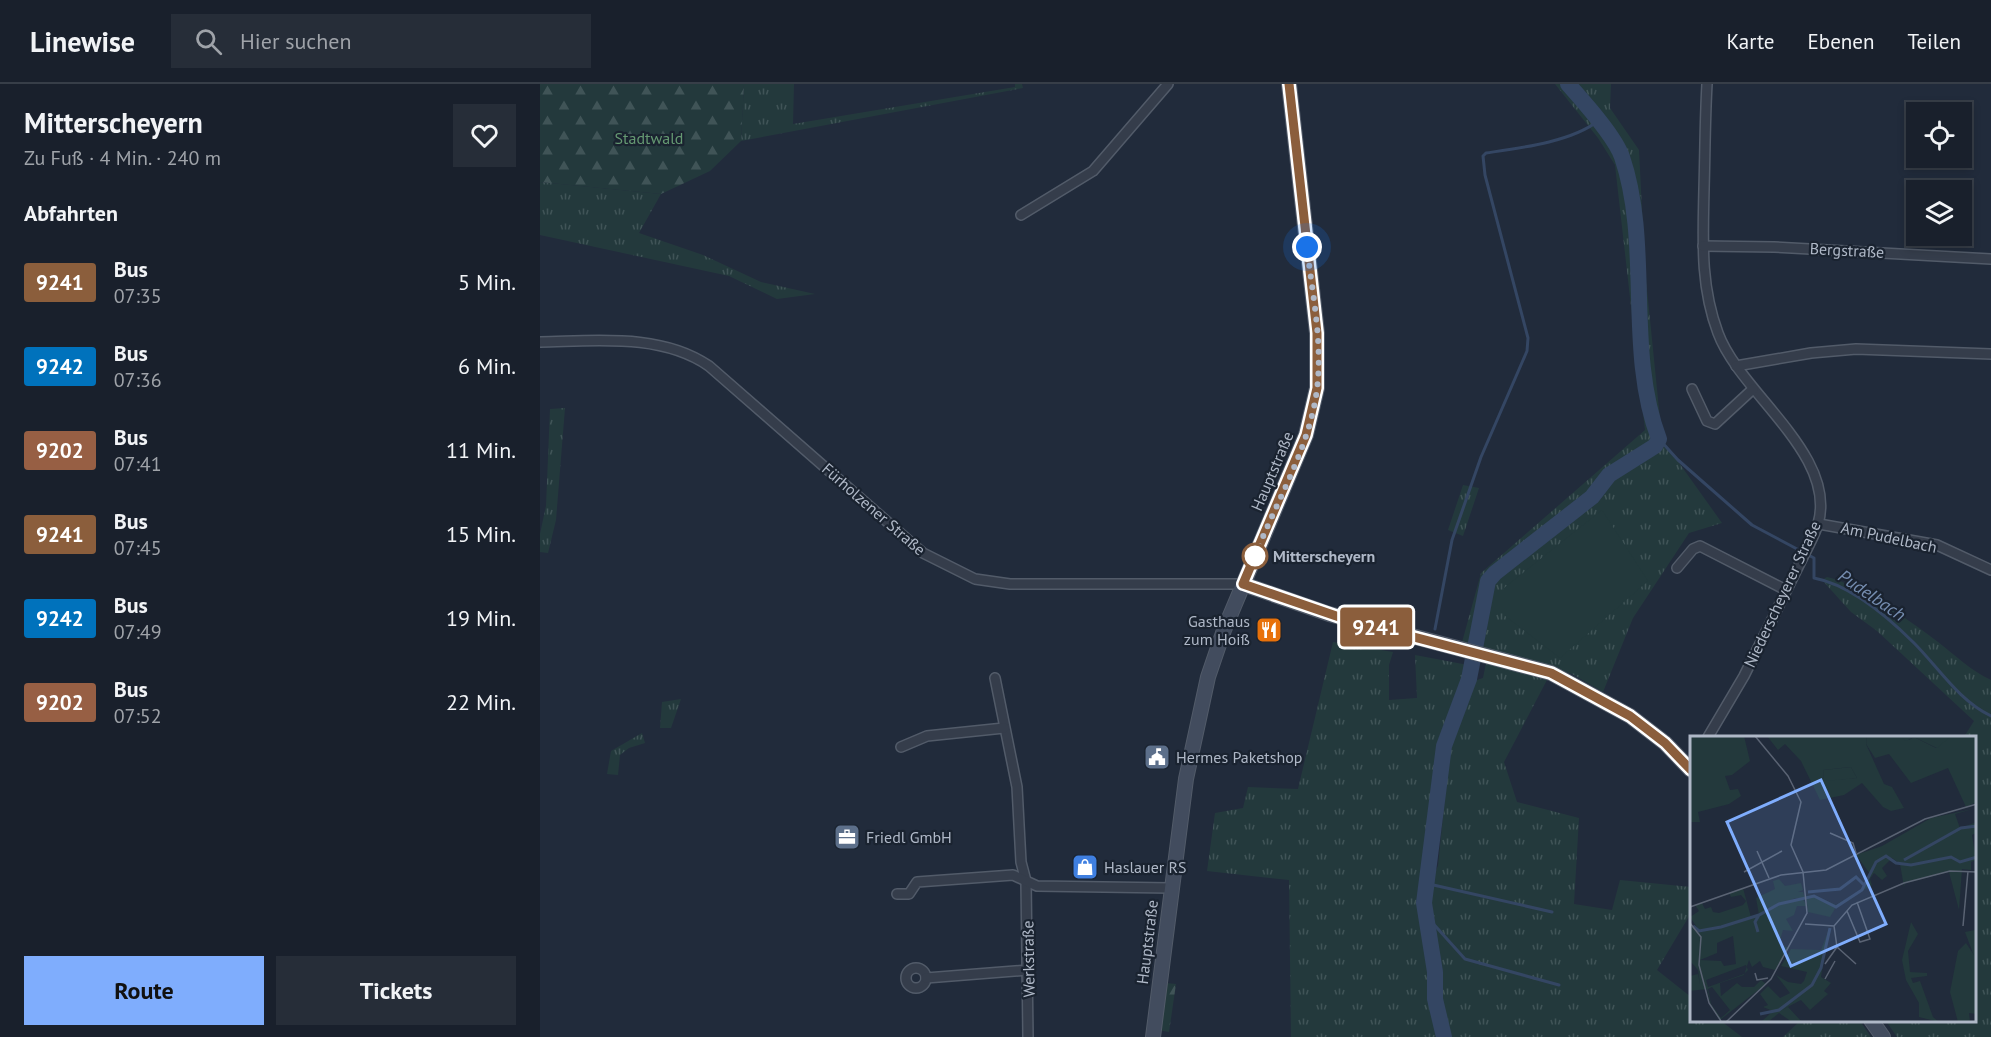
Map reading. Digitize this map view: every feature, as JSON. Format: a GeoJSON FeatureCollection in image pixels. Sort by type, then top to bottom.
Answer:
{"type":"FeatureCollection","features":[{"type":"Feature","properties":{"kind":"main road","name":"Hauptstraße"},"geometry":{"type":"LineString","coordinates":[[1153,1037],[1170,888],[1186,779],[1206,687],[1224,630],[1306,435],[1317,388],[1317,333],[1289,84]]}},
{"type":"Feature","properties":{"kind":"main road"},"geometry":{"type":"LineString","coordinates":[[1243,584],[1329,614],[1460,651],[1551,673],[1606,701],[1648,729],[1689,764]]}},
{"type":"Feature","properties":{"kind":"main road"},"geometry":{"type":"LineString","coordinates":[[1872,1022],[1882,1037]]}},
{"type":"Feature","properties":{"kind":"street"},"geometry":{"type":"LineString","coordinates":[[1021,215],[1093,171],[1168,84]]}},
{"type":"Feature","properties":{"kind":"street","name":"Niederscheyerer Straße"},"geometry":{"type":"LineString","coordinates":[[1707,84],[1703,246],[1705,291],[1718,335],[1736,366],[1815,471],[1820,499],[1819,524],[1744,676],[1709,736]]}},
{"type":"Feature","properties":{"kind":"street","name":"Bergstraße"},"geometry":{"type":"LineString","coordinates":[[1703,246],[1774,247],[1991,259]]}},
{"type":"Feature","properties":{"kind":"street","name":"Fürholzener Straße"},"geometry":{"type":"LineString","coordinates":[[540,342],[654,343],[674,347],[693,355],[709,366],[923,554],[945,567],[975,579],[1010,584],[1243,584]]}},
{"type":"Feature","properties":{"kind":"street"},"geometry":{"type":"LineString","coordinates":[[1736,366],[1811,353],[1856,349],[1991,354]]}},
{"type":"Feature","properties":{"kind":"street"},"geometry":{"type":"LineString","coordinates":[[1692,389],[1707,421],[1715,424],[1753,389]]}},
{"type":"Feature","properties":{"kind":"street","name":"Am Pudelbach"},"geometry":{"type":"LineString","coordinates":[[1819,524],[1937,545],[1991,570]]}},
{"type":"Feature","properties":{"kind":"street"},"geometry":{"type":"LineString","coordinates":[[1677,568],[1692,549],[1700,546],[1786,590]]}},
{"type":"Feature","properties":{"kind":"street","name":"Werkstraße"},"geometry":{"type":"LineString","coordinates":[[995,678],[1017,787],[1021,862],[1026,881],[1028,1037]]}},
{"type":"Feature","properties":{"kind":"street"},"geometry":{"type":"LineString","coordinates":[[901,747],[927,736],[1004,728]]}},
{"type":"Feature","properties":{"kind":"street"},"geometry":{"type":"LineString","coordinates":[[897,894],[909,894],[917,882],[1013,875],[1037,886],[1170,888]]}},
{"type":"Feature","properties":{"kind":"street"},"geometry":{"type":"LineString","coordinates":[[926,978],[1028,970]]}},
{"type":"Feature","properties":{"kind":"green space","name":"Stadtwald"},"geometry":{"type":"Polygon","coordinates":[[[540,84],[744,84],[741,141],[710,171],[661,194],[540,182],[540,84]]]}},
{"type":"Feature","properties":{"kind":"green space"},"geometry":{"type":"Polygon","coordinates":[[[744,84],[794,84],[793,124],[1015,87],[1015,84],[1022,84],[1023,88],[741,141],[744,84]]]}},
{"type":"Feature","properties":{"kind":"green space"},"geometry":{"type":"Polygon","coordinates":[[[1555,84],[1611,84],[1610,108],[1639,150],[1645,270],[1662,439],[1722,523],[1689,533],[1633,618],[1603,692],[1572,674],[1493,651],[1461,646],[1481,573],[1645,430],[1615,165],[1598,138],[1555,84]]]}},
{"type":"Feature","properties":{"kind":"green space"},"geometry":{"type":"Polygon","coordinates":[[[540,182],[661,194],[639,233],[703,255],[761,282],[815,294],[777,299],[729,276],[540,235],[540,182]]]}},
{"type":"Feature","properties":{"kind":"green space"},"geometry":{"type":"Polygon","coordinates":[[[565,408],[556,520],[548,553],[540,552],[540,534],[546,506],[550,409],[565,408]]]}},
{"type":"Feature","properties":{"kind":"green space"},"geometry":{"type":"Polygon","coordinates":[[[1463,485],[1479,488],[1463,536],[1448,530],[1463,485]]]}},
{"type":"Feature","properties":{"kind":"green space"},"geometry":{"type":"Polygon","coordinates":[[[1602,510],[1648,581],[1560,658],[1504,615],[1504,588],[1602,510]]]}},
{"type":"Feature","properties":{"kind":"green space"},"geometry":{"type":"Polygon","coordinates":[[[1827,577],[1839,581],[1884,605],[1991,680],[1991,1037],[1897,1037],[1887,1022],[1976,1022],[1976,736],[1965,736],[1974,721],[1877,631],[1851,612],[1822,580],[1827,577]]]}},
{"type":"Feature","properties":{"kind":"green space"},"geometry":{"type":"Polygon","coordinates":[[[1333,642],[1393,652],[1389,665],[1389,700],[1417,698],[1415,655],[1468,665],[1442,739],[1422,887],[1431,999],[1440,1037],[1291,1037],[1289,880],[1207,871],[1215,813],[1243,808],[1248,787],[1298,789],[1333,642]]]}},
{"type":"Feature","properties":{"kind":"green space"},"geometry":{"type":"Polygon","coordinates":[[[1486,663],[1548,678],[1504,762],[1517,802],[1579,818],[1574,904],[1612,910],[1620,880],[1690,887],[1690,915],[1657,970],[1690,996],[1690,1022],[1722,1022],[1742,1037],[1444,1037],[1435,999],[1424,903],[1429,884],[1438,866],[1450,747],[1474,681],[1483,678],[1486,663]]]}},
{"type":"Feature","properties":{"kind":"green space"},"geometry":{"type":"Polygon","coordinates":[[[681,699],[671,728],[660,728],[662,702],[681,699]]]}},
{"type":"Feature","properties":{"kind":"green space"},"geometry":{"type":"Polygon","coordinates":[[[642,733],[645,743],[629,748],[620,755],[618,775],[607,774],[611,751],[642,733]]]}},
{"type":"Feature","properties":{"kind":"green space"},"geometry":{"type":"Polygon","coordinates":[[[1166,983],[1176,984],[1169,1032],[1158,1030],[1166,983]]]}},
{"type":"Feature","properties":{"kind":"green space"},"geometry":{"type":"Polygon","coordinates":[[[1799,1022],[1861,1022],[1871,1037],[1783,1037],[1799,1022]]]}},
{"type":"Feature","properties":{"kind":"waterway"},"geometry":{"type":"LineString","coordinates":[[1444,1037],[1435,999],[1435,972],[1424,903],[1444,746],[1469,679],[1488,581],[1495,573],[1592,497],[1609,475],[1655,446],[1659,439],[1649,405],[1643,370],[1636,226],[1631,191],[1622,157],[1613,139],[1568,84]]}},
{"type":"Feature","properties":{"kind":"waterway"},"geometry":{"type":"LineString","coordinates":[[1435,629],[1452,540],[1481,457],[1527,351],[1528,338],[1485,175],[1483,156],[1486,153],[1560,139],[1598,121]]}},
{"type":"Feature","properties":{"kind":"waterway","name":"Pudelbach"},"geometry":{"type":"LineString","coordinates":[[1659,439],[1678,460],[1752,525],[1814,558],[1814,578],[1841,587],[1868,603],[1892,622],[1959,693],[1979,710],[1991,716]]}},
{"type":"Feature","properties":{"kind":"waterway"},"geometry":{"type":"LineString","coordinates":[[1429,884],[1552,912]]}},
{"type":"Feature","properties":{"kind":"waterway"},"geometry":{"type":"LineString","coordinates":[[1429,919],[1465,959],[1559,985]]}},
{"type":"Feature","properties":{"kind":"bus line","name":"9241"},"geometry":{"type":"LineString","coordinates":[[1289,84],[1317,333],[1317,388],[1306,435],[1243,584],[1345,619],[1551,673],[1630,716],[1665,743],[1690,769]]}},
{"type":"Feature","properties":{"kind":"place","name":"Mitterscheyern"},"geometry":{"type":"Point","coordinates":[1255,556]}},
{"type":"Feature","properties":{"kind":"place","name":"Gasthaus zum Hoiß"},"geometry":{"type":"Point","coordinates":[1269,630]}},
{"type":"Feature","properties":{"kind":"place","name":"Hermes Paketshop"},"geometry":{"type":"Point","coordinates":[1157,757]}},
{"type":"Feature","properties":{"kind":"place","name":"Friedl GmbH"},"geometry":{"type":"Point","coordinates":[847,837]}},
{"type":"Feature","properties":{"kind":"place","name":"Haslauer RS"},"geometry":{"type":"Point","coordinates":[1085,867]}},
{"type":"Feature","properties":{"kind":"route"},"geometry":{"type":"LineString","coordinates":[[1255,556],[1306,435],[1317,388],[1317,333],[1307,247]]}}]}
